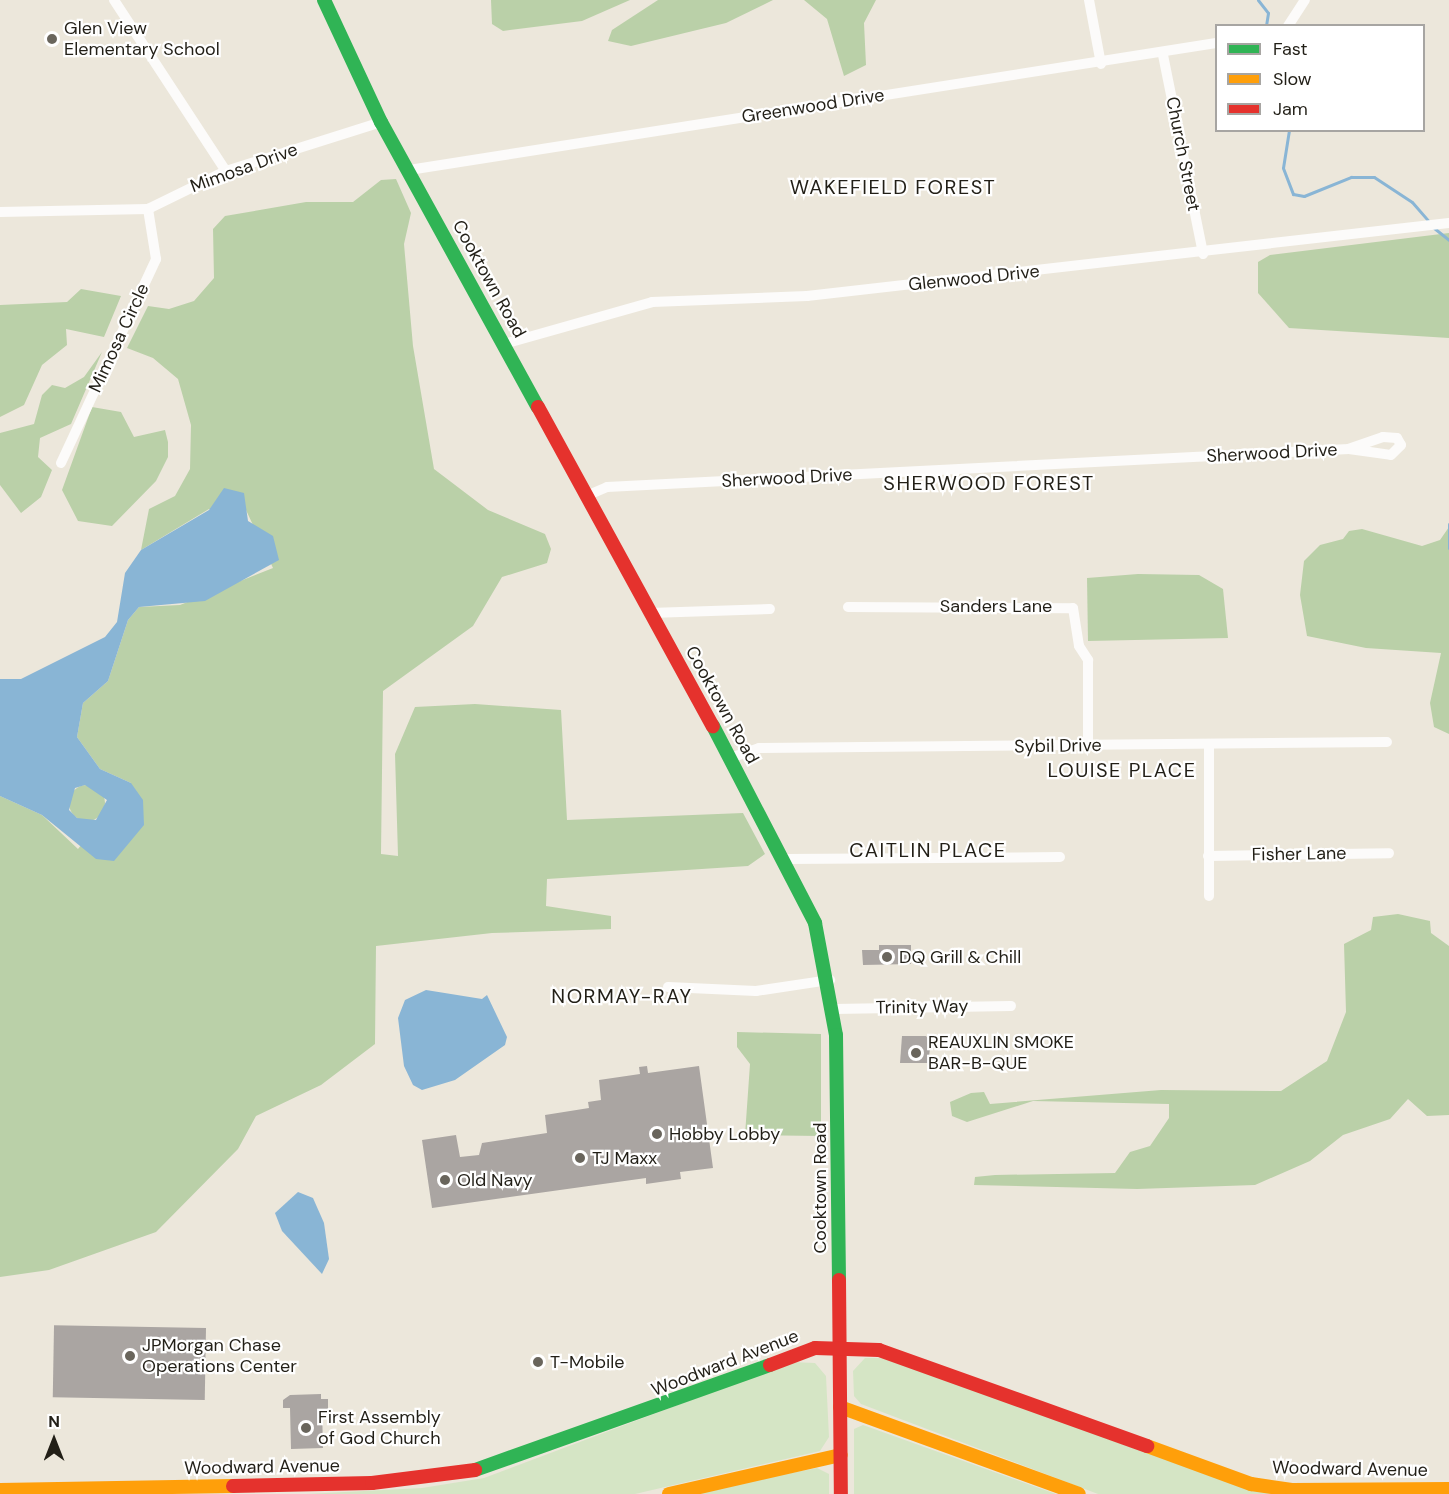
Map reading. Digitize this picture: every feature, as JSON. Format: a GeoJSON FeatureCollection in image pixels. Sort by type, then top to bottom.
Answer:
{"type":"FeatureCollection","features":[{"type":"Feature","properties":{"kind":"main road","name":"Cooktown Road"},"geometry":{"type":"LineString","coordinates":[[324,0],[381,122],[786,859],[815,923],[830,980],[834,1009],[842,1494]]}},
{"type":"Feature","properties":{"kind":"main road","name":"Woodward Avenue"},"geometry":{"type":"LineString","coordinates":[[0,1490],[372,1483],[459,1475],[540,1451],[815,1348],[838,1347],[879,1350],[1251,1484],[1292,1490],[1449,1489]]}},
{"type":"Feature","properties":{"kind":"main road"},"geometry":{"type":"LineString","coordinates":[[840,1407],[1079,1494]]}},
{"type":"Feature","properties":{"kind":"main road"},"geometry":{"type":"LineString","coordinates":[[669,1494],[841,1455]]}},
{"type":"Feature","properties":{"kind":"street"},"geometry":{"type":"LineString","coordinates":[[114,0],[226,171]]}},
{"type":"Feature","properties":{"kind":"street"},"geometry":{"type":"LineString","coordinates":[[1089,0],[1101,64]]}},
{"type":"Feature","properties":{"kind":"street"},"geometry":{"type":"LineString","coordinates":[[1289,24],[1305,0]]}},
{"type":"Feature","properties":{"kind":"street","name":"Greenwood Drive"},"geometry":{"type":"LineString","coordinates":[[409,170],[1163,55],[1215,43]]}},
{"type":"Feature","properties":{"kind":"street","name":"Church Street"},"geometry":{"type":"LineString","coordinates":[[1163,55],[1203,254]]}},
{"type":"Feature","properties":{"kind":"street","name":"Mimosa Drive"},"geometry":{"type":"LineString","coordinates":[[0,212],[148,209],[226,171],[381,122]]}},
{"type":"Feature","properties":{"kind":"street","name":"Mimosa Circle"},"geometry":{"type":"LineString","coordinates":[[61,463],[156,259],[148,209]]}},
{"type":"Feature","properties":{"kind":"street","name":"Glenwood Drive"},"geometry":{"type":"LineString","coordinates":[[504,344],[652,302],[807,296],[1203,254],[1447,224]]}},
{"type":"Feature","properties":{"kind":"street","name":"Sherwood Drive"},"geometry":{"type":"LineString","coordinates":[[586,496],[607,487],[1349,449]]}},
{"type":"Feature","properties":{"kind":"street","name":"Sanders Lane"},"geometry":{"type":"LineString","coordinates":[[848,607],[1073,608],[1079,646],[1088,660],[1088,745]]}},
{"type":"Feature","properties":{"kind":"street"},"geometry":{"type":"LineString","coordinates":[[650,613],[770,609]]}},
{"type":"Feature","properties":{"kind":"street","name":"Sybil Drive"},"geometry":{"type":"LineString","coordinates":[[730,758],[759,748],[1387,742]]}},
{"type":"Feature","properties":{"kind":"street"},"geometry":{"type":"LineString","coordinates":[[1209,744],[1209,896]]}},
{"type":"Feature","properties":{"kind":"street","name":"Fisher Lane"},"geometry":{"type":"LineString","coordinates":[[1208,856],[1389,853]]}},
{"type":"Feature","properties":{"kind":"street"},"geometry":{"type":"LineString","coordinates":[[786,859],[1060,857]]}},
{"type":"Feature","properties":{"kind":"street"},"geometry":{"type":"LineString","coordinates":[[668,987],[765,991],[830,980]]}},
{"type":"Feature","properties":{"kind":"street","name":"Trinity Way"},"geometry":{"type":"LineString","coordinates":[[834,1009],[1011,1006]]}},
{"type":"Feature","properties":{"kind":"green space"},"geometry":{"type":"Polygon","coordinates":[[[491,0],[630,0],[582,21],[503,31],[492,24],[491,0]]]}},
{"type":"Feature","properties":{"kind":"green space"},"geometry":{"type":"Polygon","coordinates":[[[658,0],[773,0],[726,23],[631,46],[608,41],[612,30],[658,0]]]}},
{"type":"Feature","properties":{"kind":"green space"},"geometry":{"type":"Polygon","coordinates":[[[804,0],[876,0],[864,23],[866,65],[844,76],[827,19],[804,0]]]}},
{"type":"Feature","properties":{"kind":"green space"},"geometry":{"type":"Polygon","coordinates":[[[396,179],[411,213],[404,244],[413,346],[434,469],[488,510],[545,534],[551,549],[547,563],[502,577],[473,626],[383,691],[381,854],[398,856],[395,754],[415,707],[475,704],[561,710],[567,820],[743,813],[765,854],[748,866],[547,879],[546,906],[611,916],[611,929],[492,933],[376,946],[375,1044],[321,1085],[256,1116],[238,1149],[156,1232],[49,1270],[0,1277],[0,796],[42,815],[78,849],[131,783],[100,769],[77,737],[83,703],[108,681],[128,620],[139,607],[180,605],[273,568],[246,510],[209,509],[141,550],[149,509],[175,496],[190,469],[191,425],[178,379],[153,358],[127,348],[148,306],[169,309],[194,301],[214,278],[213,229],[225,216],[306,202],[353,202],[381,180],[396,179]]]}},
{"type":"Feature","properties":{"kind":"green space"},"geometry":{"type":"Polygon","coordinates":[[[1449,233],[1449,338],[1289,328],[1258,293],[1258,262],[1270,255],[1449,233]]]}},
{"type":"Feature","properties":{"kind":"green space"},"geometry":{"type":"Polygon","coordinates":[[[81,289],[121,296],[104,337],[66,329],[67,345],[42,365],[24,405],[0,417],[0,305],[67,302],[81,289]]]}},
{"type":"Feature","properties":{"kind":"green space"},"geometry":{"type":"Polygon","coordinates":[[[102,352],[71,424],[40,438],[38,457],[52,470],[41,497],[21,513],[0,485],[0,433],[34,424],[42,395],[52,385],[65,388],[84,377],[102,352]]]}},
{"type":"Feature","properties":{"kind":"green space"},"geometry":{"type":"Polygon","coordinates":[[[92,407],[121,412],[134,437],[165,430],[168,442],[168,457],[156,481],[112,526],[78,521],[62,490],[92,407]]]}},
{"type":"Feature","properties":{"kind":"green space"},"geometry":{"type":"Polygon","coordinates":[[[1449,527],[1449,734],[1434,727],[1430,703],[1441,653],[1366,648],[1307,636],[1300,595],[1304,561],[1320,545],[1343,539],[1349,531],[1362,529],[1422,546],[1440,540],[1449,527]]]}},
{"type":"Feature","properties":{"kind":"green space"},"geometry":{"type":"Polygon","coordinates":[[[1138,574],[1199,575],[1223,589],[1228,638],[1088,641],[1087,578],[1138,574]]]}},
{"type":"Feature","properties":{"kind":"green space"},"geometry":{"type":"Polygon","coordinates":[[[87,785],[100,790],[105,803],[100,816],[87,821],[74,816],[69,803],[74,790],[87,785]]]}},
{"type":"Feature","properties":{"kind":"green space"},"geometry":{"type":"Polygon","coordinates":[[[1398,914],[1430,921],[1431,933],[1449,946],[1449,1115],[1427,1116],[1408,1099],[1390,1119],[1343,1135],[1310,1161],[1255,1185],[1137,1189],[974,1185],[975,1177],[995,1175],[1115,1173],[1130,1152],[1150,1146],[1169,1118],[1169,1104],[1033,1101],[967,1122],[952,1116],[950,1102],[971,1093],[984,1092],[990,1104],[1161,1090],[1281,1091],[1327,1061],[1346,1012],[1344,944],[1371,930],[1373,917],[1398,914]]]}},
{"type":"Feature","properties":{"kind":"green space"},"geometry":{"type":"Polygon","coordinates":[[[737,1032],[821,1034],[821,1136],[745,1135],[750,1064],[737,1047],[737,1032]]]}},
{"type":"Feature","properties":{"kind":"green space"},"geometry":{"type":"Polygon","coordinates":[[[865,1358],[885,1358],[1225,1481],[1288,1494],[1098,1494],[861,1404],[854,1396],[853,1371],[865,1358]]]}},
{"type":"Feature","properties":{"kind":"green space"},"geometry":{"type":"Polygon","coordinates":[[[792,1362],[815,1363],[826,1376],[829,1437],[820,1451],[635,1494],[306,1494],[422,1488],[484,1478],[792,1362]]]}},
{"type":"Feature","properties":{"kind":"green space"},"geometry":{"type":"Polygon","coordinates":[[[863,1425],[1056,1494],[854,1494],[854,1429],[863,1425]]]}},
{"type":"Feature","properties":{"kind":"green space"},"geometry":{"type":"Polygon","coordinates":[[[817,1468],[829,1474],[829,1494],[684,1494],[817,1468]]]}},
{"type":"Feature","properties":{"kind":"water"},"geometry":{"type":"Polygon","coordinates":[[[224,488],[244,493],[248,521],[273,536],[279,560],[205,601],[139,607],[128,620],[108,681],[83,703],[77,737],[100,769],[131,783],[143,800],[144,825],[114,861],[96,859],[42,815],[0,796],[0,679],[21,679],[105,637],[117,622],[125,573],[141,550],[209,510],[224,488]],[[85,785],[75,788],[69,810],[77,818],[96,820],[107,800],[85,785]]]}},
{"type":"Feature","properties":{"kind":"water"},"geometry":{"type":"Polygon","coordinates":[[[426,990],[482,999],[487,995],[507,1037],[505,1045],[455,1080],[422,1090],[413,1085],[404,1066],[398,1018],[405,1000],[426,990]]]}},
{"type":"Feature","properties":{"kind":"water"},"geometry":{"type":"Polygon","coordinates":[[[298,1192],[313,1198],[324,1223],[329,1259],[322,1274],[282,1231],[275,1213],[298,1192]]]}},
{"type":"Feature","properties":{"kind":"building","name":"DQ Grill & Chill"},"geometry":{"type":"Polygon","coordinates":[[[879,945],[911,945],[911,964],[863,965],[862,950],[879,950],[879,945]]]}},
{"type":"Feature","properties":{"kind":"building","name":"REAUXLIN SMOKE BAR-B-QUE"},"geometry":{"type":"Polygon","coordinates":[[[902,1036],[926,1036],[931,1042],[928,1063],[900,1063],[902,1036]]]}},
{"type":"Feature","properties":{"kind":"building"},"geometry":{"type":"Polygon","coordinates":[[[647,1066],[648,1073],[699,1066],[713,1168],[680,1172],[681,1179],[646,1184],[646,1178],[432,1208],[422,1140],[456,1135],[460,1157],[479,1155],[482,1143],[547,1133],[545,1115],[589,1108],[588,1102],[601,1100],[599,1080],[640,1074],[639,1067],[647,1066]]]}},
{"type":"Feature","properties":{"kind":"building","name":"JPMorgan Chase Operations Center"},"geometry":{"type":"Polygon","coordinates":[[[54,1325],[206,1328],[205,1400],[53,1397],[54,1325]]]}},
{"type":"Feature","properties":{"kind":"building","name":"First Assembly of God Church"},"geometry":{"type":"Polygon","coordinates":[[[321,1394],[321,1399],[328,1399],[328,1409],[322,1409],[323,1448],[291,1449],[290,1408],[283,1408],[283,1400],[290,1395],[321,1394]]]}},
{"type":"Feature","properties":{"kind":"waterway"},"geometry":{"type":"LineString","coordinates":[[1258,0],[1268,13],[1266,24]]}},
{"type":"Feature","properties":{"kind":"waterway"},"geometry":{"type":"LineString","coordinates":[[1289,132],[1283,168],[1293,194],[1304,196],[1351,177],[1374,177],[1412,202],[1430,223]]}},
{"type":"Feature","properties":{"kind":"waterway"},"geometry":{"type":"LineString","coordinates":[[1434,228],[1449,240]]}},
{"type":"Feature","properties":{"kind":"waterway"},"geometry":{"type":"LineString","coordinates":[[1449,524],[1449,548]]}},
{"type":"Feature","properties":{"kind":"traffic: fast"},"geometry":{"type":"LineString","coordinates":[[324,0],[381,122],[538,407]]}},
{"type":"Feature","properties":{"kind":"traffic: fast"},"geometry":{"type":"LineString","coordinates":[[713,726],[815,923],[836,1035],[839,1280]]}},
{"type":"Feature","properties":{"kind":"traffic: fast"},"geometry":{"type":"LineString","coordinates":[[475,1470],[770,1365]]}},
{"type":"Feature","properties":{"kind":"traffic: slow"},"geometry":{"type":"LineString","coordinates":[[840,1407],[1079,1494]]}},
{"type":"Feature","properties":{"kind":"traffic: slow"},"geometry":{"type":"LineString","coordinates":[[1147,1446],[1251,1484],[1292,1490],[1449,1489]]}},
{"type":"Feature","properties":{"kind":"traffic: slow"},"geometry":{"type":"LineString","coordinates":[[669,1494],[841,1455]]}},
{"type":"Feature","properties":{"kind":"traffic: slow"},"geometry":{"type":"LineString","coordinates":[[0,1490],[233,1486]]}},
{"type":"Feature","properties":{"kind":"traffic: jam"},"geometry":{"type":"LineString","coordinates":[[538,407],[713,726]]}},
{"type":"Feature","properties":{"kind":"traffic: jam"},"geometry":{"type":"LineString","coordinates":[[839,1280],[841,1494]]}},
{"type":"Feature","properties":{"kind":"traffic: jam"},"geometry":{"type":"LineString","coordinates":[[770,1365],[815,1348],[879,1350],[1147,1446]]}},
{"type":"Feature","properties":{"kind":"traffic: jam"},"geometry":{"type":"LineString","coordinates":[[233,1486],[372,1483],[475,1470]]}},
{"type":"Feature","properties":{"kind":"place","name":"Glen View Elementary School"},"geometry":{"type":"Point","coordinates":[52,39]}},
{"type":"Feature","properties":{"kind":"place","name":"DQ Grill & Chill"},"geometry":{"type":"Point","coordinates":[887,957]}},
{"type":"Feature","properties":{"kind":"place","name":"REAUXLIN SMOKE BAR-B-QUE"},"geometry":{"type":"Point","coordinates":[916,1053]}},
{"type":"Feature","properties":{"kind":"place","name":"Hobby Lobby"},"geometry":{"type":"Point","coordinates":[657,1134]}},
{"type":"Feature","properties":{"kind":"place","name":"TJ Maxx"},"geometry":{"type":"Point","coordinates":[580,1158]}},
{"type":"Feature","properties":{"kind":"place","name":"Old Navy"},"geometry":{"type":"Point","coordinates":[445,1180]}},
{"type":"Feature","properties":{"kind":"place","name":"JPMorgan Chase Operations Center"},"geometry":{"type":"Point","coordinates":[130,1356]}},
{"type":"Feature","properties":{"kind":"place","name":"T-Mobile"},"geometry":{"type":"Point","coordinates":[538,1362]}},
{"type":"Feature","properties":{"kind":"place","name":"First Assembly of God Church"},"geometry":{"type":"Point","coordinates":[306,1428]}},
{"type":"Feature","properties":{"kind":"district","name":"WAKEFIELD FOREST"},"geometry":{"type":"Point","coordinates":[893,187]}},
{"type":"Feature","properties":{"kind":"district","name":"SHERWOOD FOREST"},"geometry":{"type":"Point","coordinates":[989,483]}},
{"type":"Feature","properties":{"kind":"district","name":"LOUISE PLACE"},"geometry":{"type":"Point","coordinates":[1122,770]}},
{"type":"Feature","properties":{"kind":"district","name":"CAITLIN PLACE"},"geometry":{"type":"Point","coordinates":[928,850]}},
{"type":"Feature","properties":{"kind":"district","name":"NORMAY-RAY"},"geometry":{"type":"Point","coordinates":[622,996]}}]}
